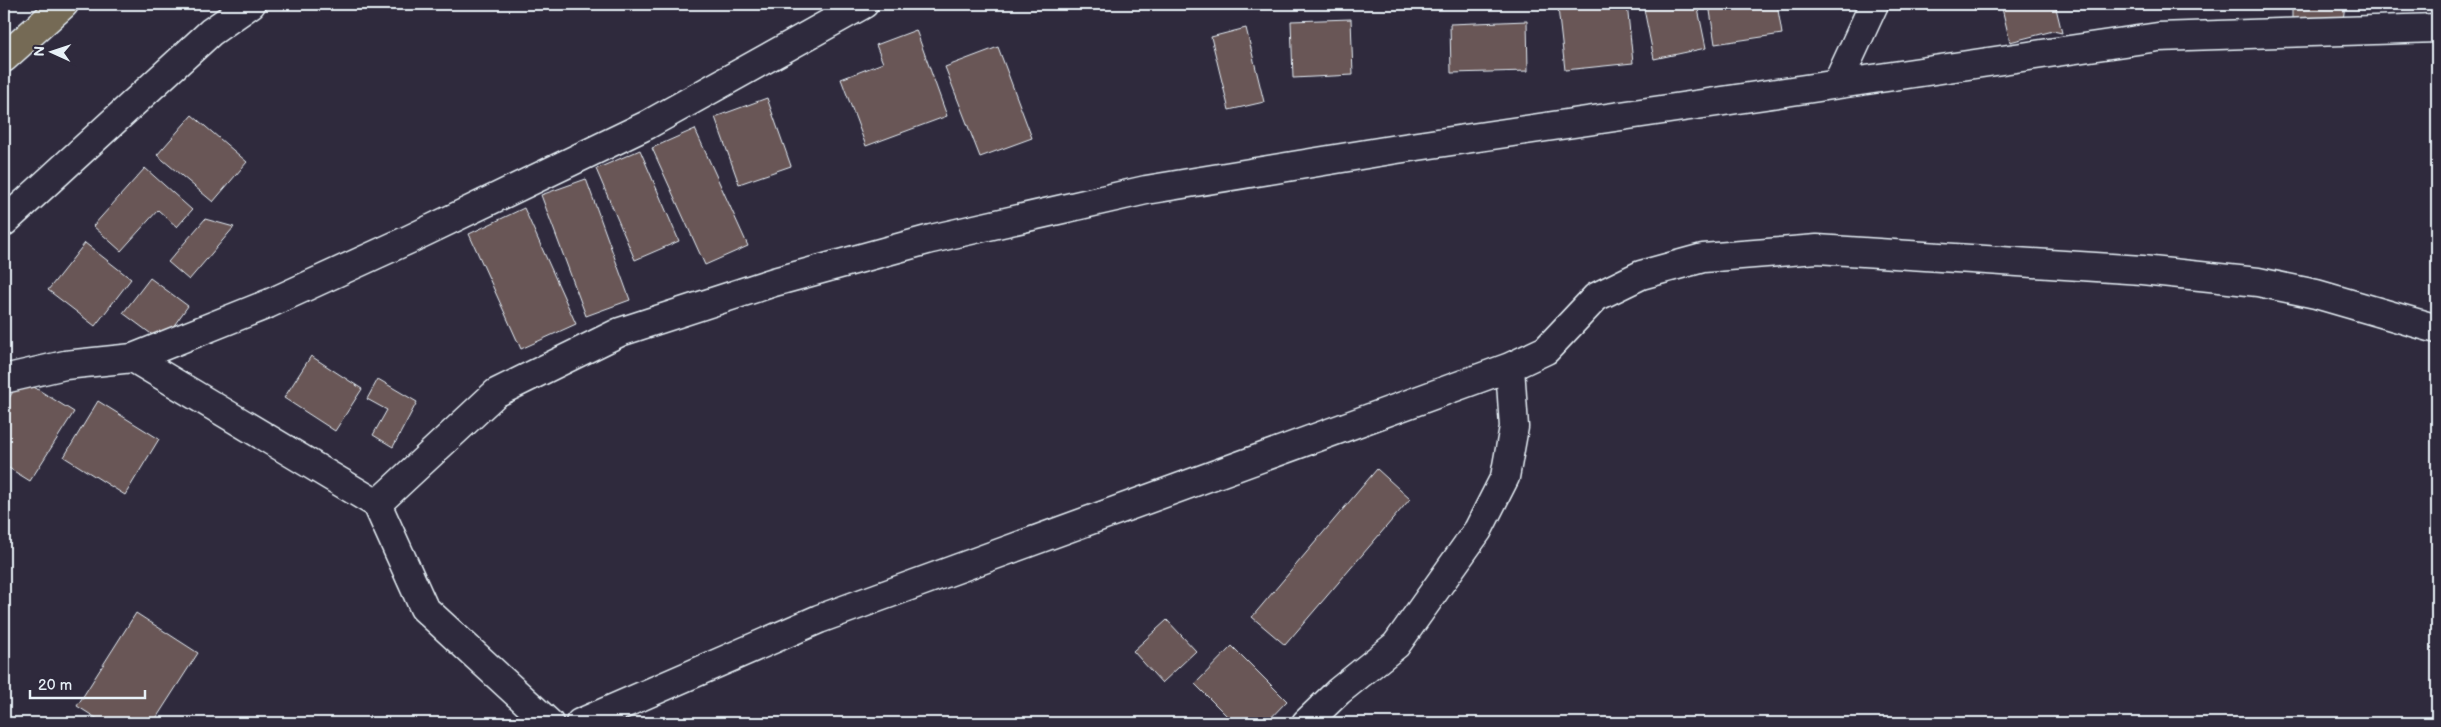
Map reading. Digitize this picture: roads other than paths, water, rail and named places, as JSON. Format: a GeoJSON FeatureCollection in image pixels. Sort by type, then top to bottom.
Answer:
{"type":"FeatureCollection","features":[{"type":"Feature","properties":{"kind":"highway"},"geometry":{"type":"LineString","coordinates":[[4,58],[64,4]]}},
{"type":"Feature","properties":{"kind":"street"},"geometry":{"type":"LineString","coordinates":[[4,222],[211,32],[251,4]]}},
{"type":"Feature","properties":{"kind":"street"},"geometry":{"type":"LineString","coordinates":[[4,379],[65,365],[133,358],[268,304],[410,239],[647,125],[864,4]]}},
{"type":"Feature","properties":{"kind":"street"},"geometry":{"type":"LineString","coordinates":[[1837,84],[1874,4]]}},
{"type":"Feature","properties":{"kind":"street"},"geometry":{"type":"LineString","coordinates":[[377,504],[496,393],[620,332],[774,282],[931,239],[1146,190],[1396,149],[2158,37],[2437,28]]}},
{"type":"Feature","properties":{"kind":"street"},"geometry":{"type":"LineString","coordinates":[[580,723],[819,619],[1510,367],[1546,350],[1596,297],[1641,275],[1702,258],[1817,249],[2142,270],[2258,282],[2316,294],[2437,330]]}},
{"type":"Feature","properties":{"kind":"street"},"geometry":{"type":"LineString","coordinates":[[133,358],[377,504],[424,608],[549,723]]}},
{"type":"Feature","properties":{"kind":"street"},"geometry":{"type":"LineString","coordinates":[[1306,723],[1339,691],[1396,644],[1478,530],[1505,477],[1514,427],[1510,367]]}}]}
